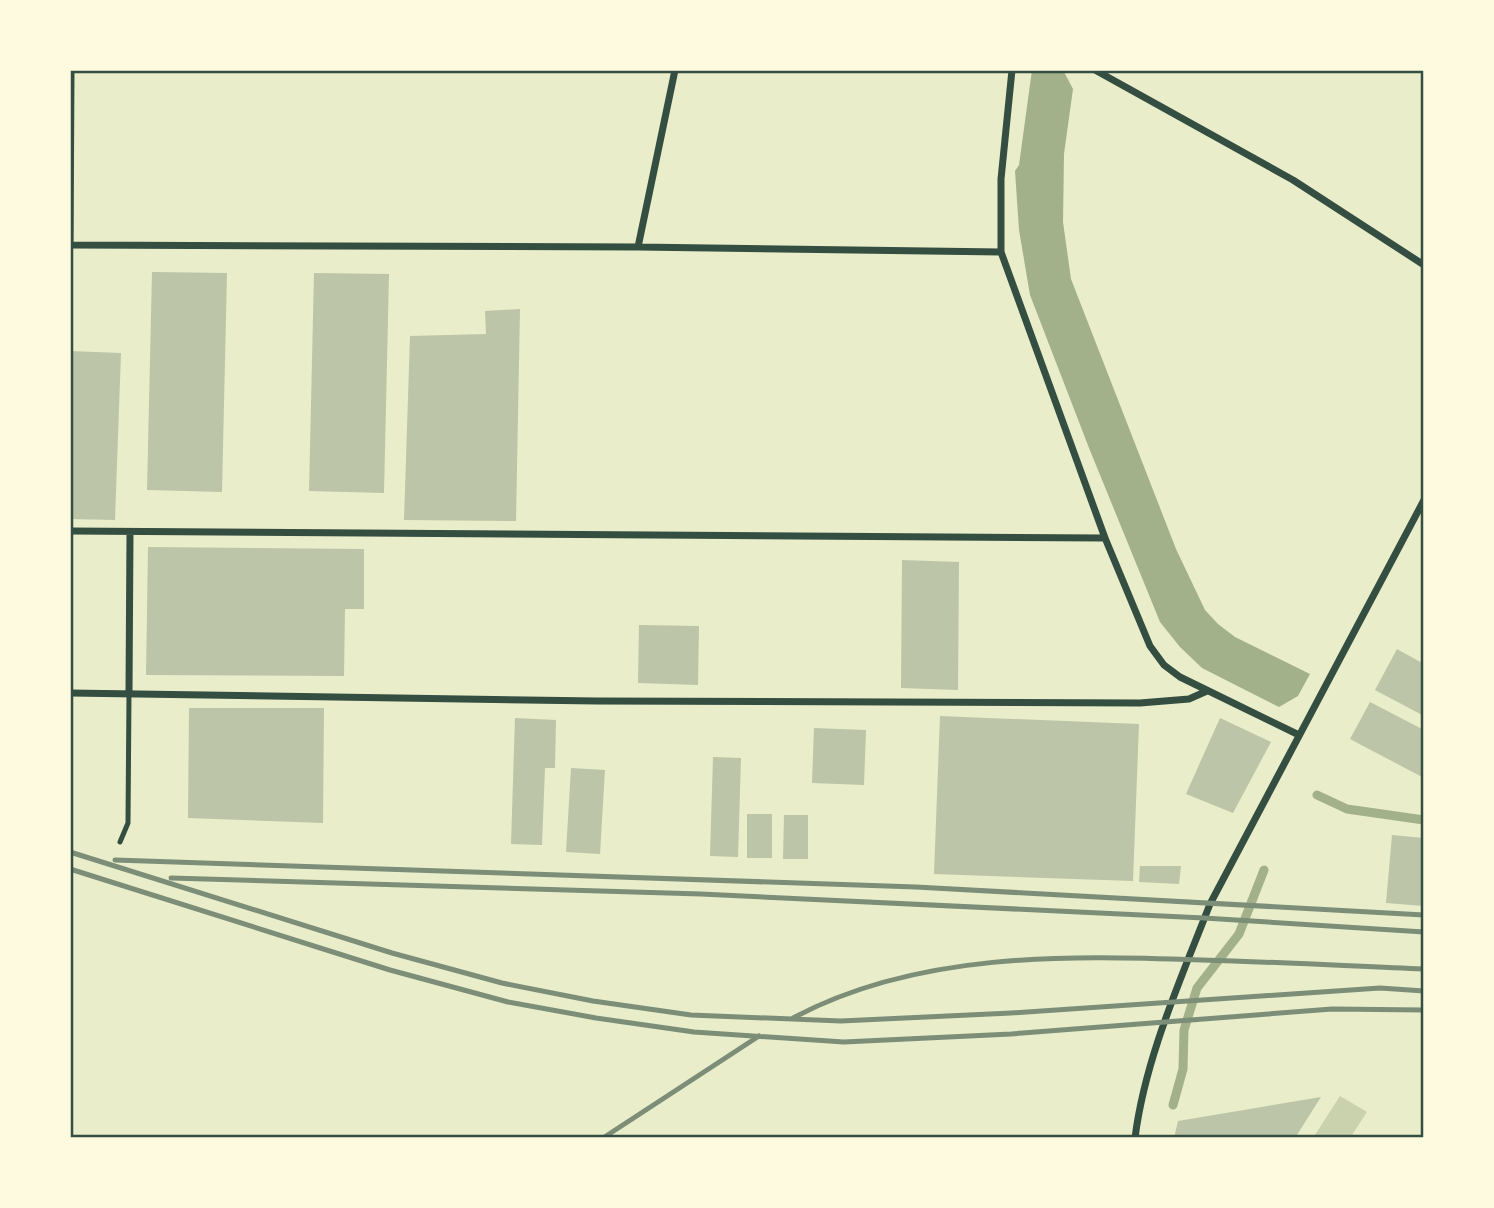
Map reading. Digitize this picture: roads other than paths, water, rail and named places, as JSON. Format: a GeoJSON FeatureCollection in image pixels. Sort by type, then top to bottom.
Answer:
{"type":"FeatureCollection","features":[{"type":"Feature","properties":{"kind":"street"},"geometry":{"type":"LineString","coordinates":[[71,70],[70,246],[638,247],[1001,252]]}},
{"type":"Feature","properties":{"kind":"street"},"geometry":{"type":"LineString","coordinates":[[638,247],[674,70]]}},
{"type":"Feature","properties":{"kind":"street"},"geometry":{"type":"LineString","coordinates":[[1012,70],[1001,179],[1001,252],[1105,538],[1150,646],[1164,665],[1180,677],[1298,735]]}},
{"type":"Feature","properties":{"kind":"street"},"geometry":{"type":"LineString","coordinates":[[1095,70],[1293,180],[1424,265]]}},
{"type":"Feature","properties":{"kind":"street"},"geometry":{"type":"LineString","coordinates":[[1135,1138],[1140,1101],[1187,960],[1210,904],[1424,500]]}},
{"type":"Feature","properties":{"kind":"street"},"geometry":{"type":"LineString","coordinates":[[70,531],[1105,538]]}},
{"type":"Feature","properties":{"kind":"street"},"geometry":{"type":"LineString","coordinates":[[129,693],[130,532]]}},
{"type":"Feature","properties":{"kind":"street"},"geometry":{"type":"LineString","coordinates":[[70,694],[597,701],[1140,703],[1189,699],[1207,691]]}},
{"type":"Feature","properties":{"kind":"lane"},"geometry":{"type":"LineString","coordinates":[[120,842],[128,823],[129,693]]}},
{"type":"Feature","properties":{"kind":"waterway"},"geometry":{"type":"LineString","coordinates":[[1317,795],[1347,809],[1424,820]]}},
{"type":"Feature","properties":{"kind":"waterway"},"geometry":{"type":"LineString","coordinates":[[1173,1105],[1183,1069],[1184,1030],[1197,988],[1239,934],[1264,870]]}},
{"type":"Feature","properties":{"kind":"railway"},"geometry":{"type":"LineString","coordinates":[[70,852],[392,953],[502,983],[593,1001],[691,1015],[841,1021],[1011,1013],[1380,988],[1424,991]]}},
{"type":"Feature","properties":{"kind":"railway"},"geometry":{"type":"LineString","coordinates":[[115,860],[916,887],[1424,915]]}},
{"type":"Feature","properties":{"kind":"railway"},"geometry":{"type":"LineString","coordinates":[[70,869],[390,970],[508,1002],[694,1032],[844,1042],[1011,1034],[1332,1009],[1424,1010]]}},
{"type":"Feature","properties":{"kind":"railway"},"geometry":{"type":"LineString","coordinates":[[171,878],[701,894],[1204,918],[1424,932]]}},
{"type":"Feature","properties":{"kind":"railway"},"geometry":{"type":"LineString","coordinates":[[793,1018],[840,996],[890,980],[993,962],[1150,958],[1424,969]]}},
{"type":"Feature","properties":{"kind":"railway"},"geometry":{"type":"LineString","coordinates":[[603,1138],[759,1036]]}}]}
